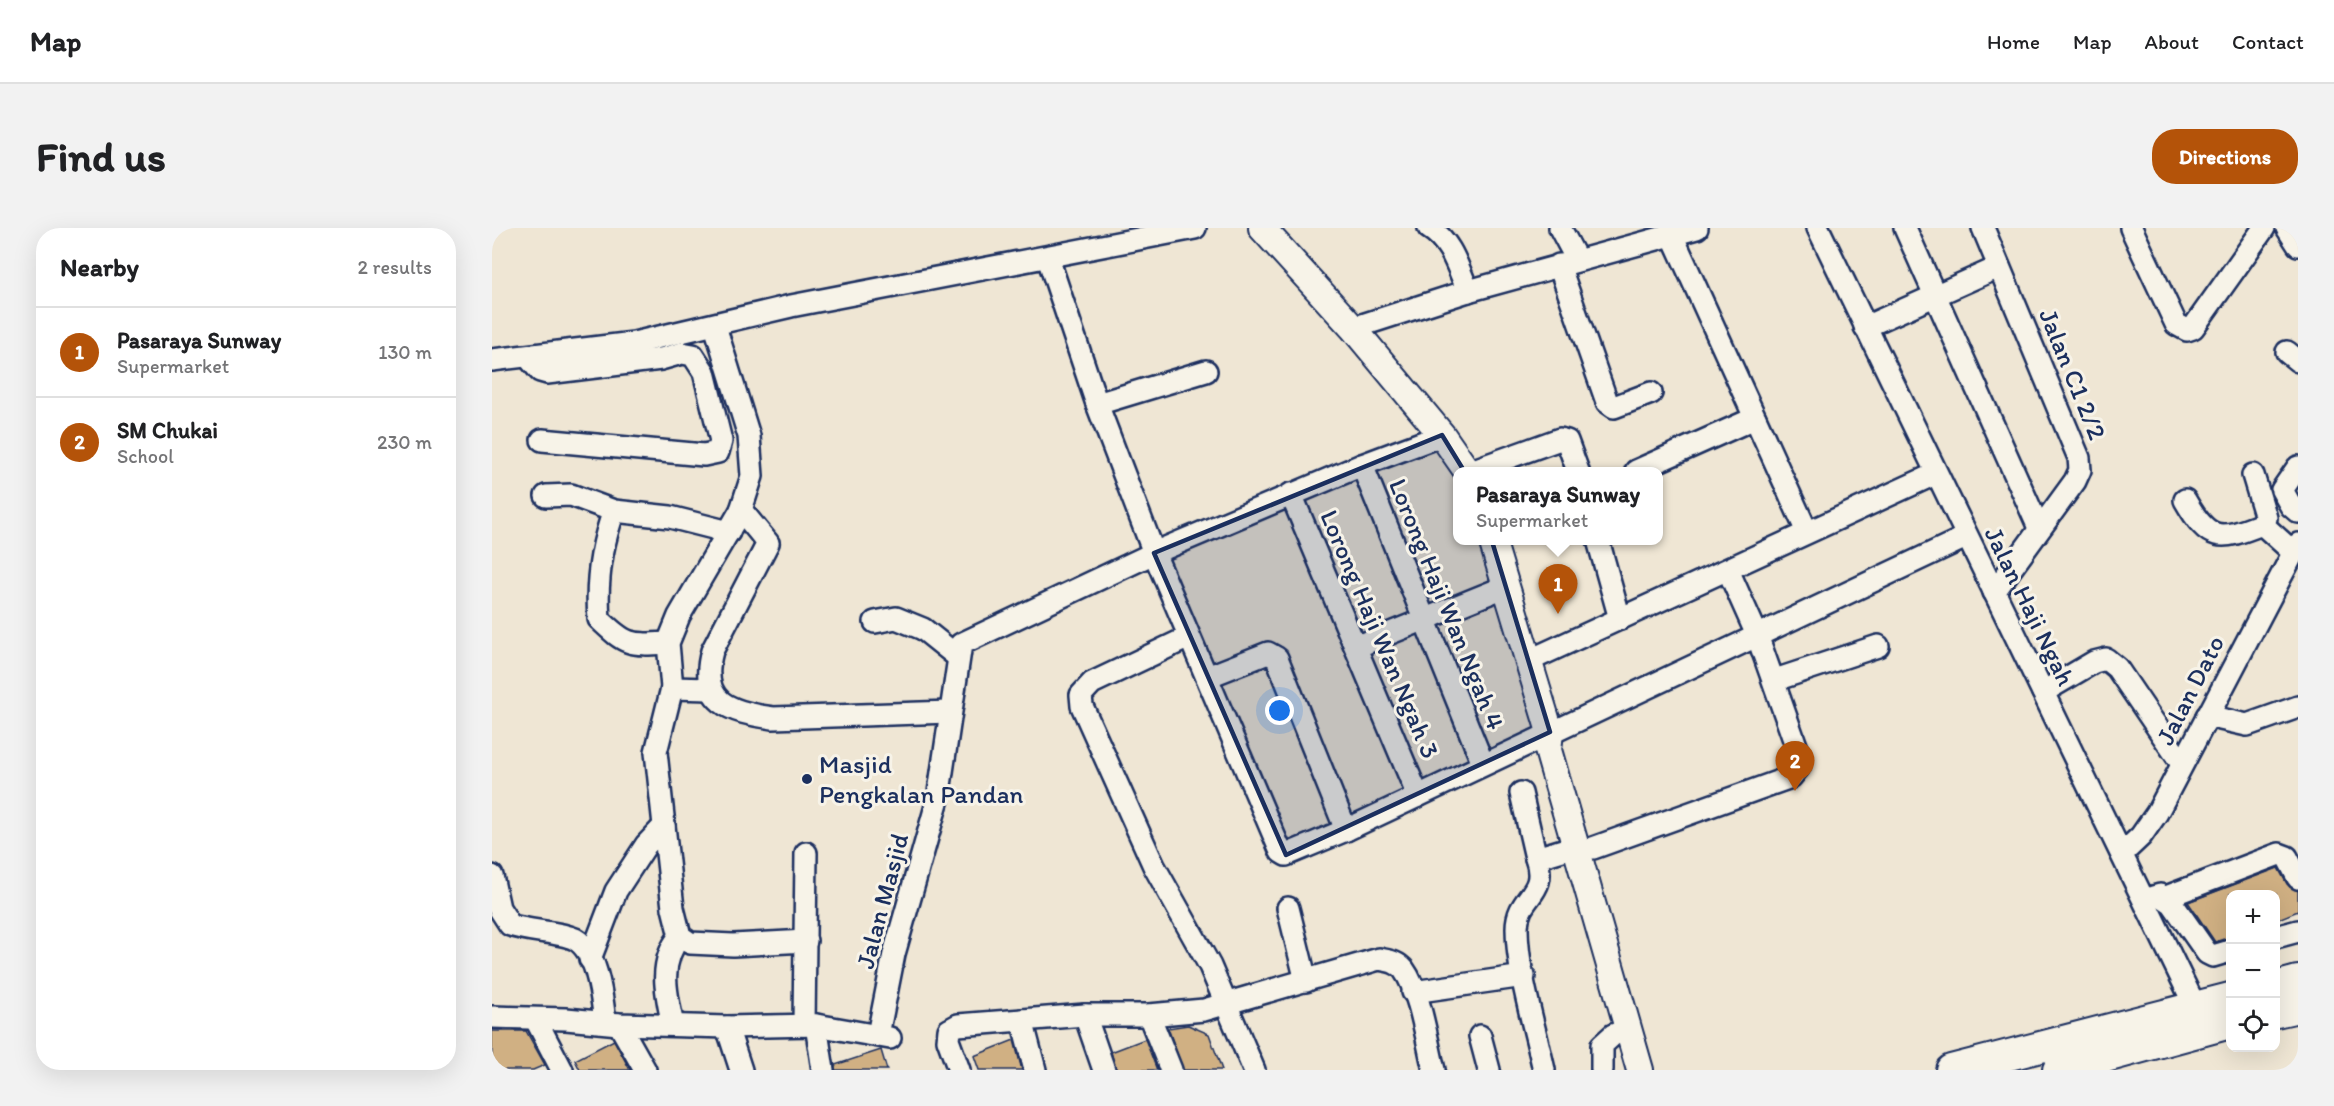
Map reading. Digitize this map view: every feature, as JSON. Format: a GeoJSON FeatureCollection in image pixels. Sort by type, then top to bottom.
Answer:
{"type":"FeatureCollection","features":[{"type":"Feature","properties":{"kind":"highway"},"geometry":{"type":"LineString","coordinates":[[2280,986],[2298,981]]}},
{"type":"Feature","properties":{"kind":"highway"},"geometry":{"type":"LineString","coordinates":[[1951,1070],[2226,999]]}},
{"type":"Feature","properties":{"kind":"highway"},"geometry":{"type":"LineString","coordinates":[[2280,1011],[2298,1007]]}},
{"type":"Feature","properties":{"kind":"highway"},"geometry":{"type":"LineString","coordinates":[[2058,1070],[2105,1063],[2226,1024]]}},
{"type":"Feature","properties":{"kind":"main road"},"geometry":{"type":"LineString","coordinates":[[1262,228],[1353,328],[1466,467]]}},
{"type":"Feature","properties":{"kind":"main road"},"geometry":{"type":"LineString","coordinates":[[1494,545],[1550,732],[1563,746],[1628,1029],[1640,1070]]}},
{"type":"Feature","properties":{"kind":"main road"},"geometry":{"type":"LineString","coordinates":[[1585,847],[1658,1070]]}},
{"type":"Feature","properties":{"kind":"street"},"geometry":{"type":"LineString","coordinates":[[492,360],[634,343],[715,326],[791,306],[1195,228]]}},
{"type":"Feature","properties":{"kind":"street"},"geometry":{"type":"LineString","coordinates":[[1429,228],[1440,234],[1452,252],[1468,291]]}},
{"type":"Feature","properties":{"kind":"street"},"geometry":{"type":"LineString","coordinates":[[1560,228],[1607,402],[1614,407],[1651,393]]}},
{"type":"Feature","properties":{"kind":"street"},"geometry":{"type":"LineString","coordinates":[[1353,328],[1468,291],[1696,228]]}},
{"type":"Feature","properties":{"kind":"street","name":"Jalan Haji Ngah"},"geometry":{"type":"LineString","coordinates":[[1818,228],[1935,474],[2195,1006]]}},
{"type":"Feature","properties":{"kind":"street"},"geometry":{"type":"LineString","coordinates":[[1905,228],[2039,528]]}},
{"type":"Feature","properties":{"kind":"street","name":"Jalan C1 2/2"},"geometry":{"type":"LineString","coordinates":[[1983,228],[2079,458],[2080,470],[2075,481],[1994,592]]}},
{"type":"Feature","properties":{"kind":"street"},"geometry":{"type":"LineString","coordinates":[[2131,228],[2176,324],[2187,330],[2193,328],[2264,228]]}},
{"type":"Feature","properties":{"kind":"street"},"geometry":{"type":"LineString","coordinates":[[2288,228],[2298,245]]}},
{"type":"Feature","properties":{"kind":"street"},"geometry":{"type":"LineString","coordinates":[[1672,235],[1807,532]]}},
{"type":"Feature","properties":{"kind":"street"},"geometry":{"type":"LineString","coordinates":[[1048,258],[1097,404],[1154,553],[1281,852],[1292,855],[1966,537]]}},
{"type":"Feature","properties":{"kind":"street"},"geometry":{"type":"LineString","coordinates":[[1865,327],[1999,267]]}},
{"type":"Feature","properties":{"kind":"street"},"geometry":{"type":"LineString","coordinates":[[715,326],[749,436],[752,476],[741,510],[679,616],[668,643],[672,688],[656,752],[673,908],[680,936],[690,944],[806,940]]}},
{"type":"Feature","properties":{"kind":"street"},"geometry":{"type":"LineString","coordinates":[[528,357],[540,371],[547,373],[660,359],[682,353],[693,355],[704,372],[721,441],[718,452],[704,455],[542,440]]}},
{"type":"Feature","properties":{"kind":"street"},"geometry":{"type":"LineString","coordinates":[[1097,404],[1206,371]]}},
{"type":"Feature","properties":{"kind":"street"},"geometry":{"type":"LineString","coordinates":[[1645,467],[1755,418]]}},
{"type":"Feature","properties":{"kind":"street"},"geometry":{"type":"LineString","coordinates":[[875,622],[896,618],[961,649],[1154,553],[1362,465],[1442,435]]}},
{"type":"Feature","properties":{"kind":"street"},"geometry":{"type":"LineString","coordinates":[[1480,467],[1560,439],[1567,441],[1570,446],[1577,467]]}},
{"type":"Feature","properties":{"kind":"street","name":"Lorong Haji Wan Ngah 4"},"geometry":{"type":"LineString","coordinates":[[1362,465],[1483,764]]}},
{"type":"Feature","properties":{"kind":"street"},"geometry":{"type":"LineString","coordinates":[[2298,467],[2282,490],[2291,506],[2298,512]]}},
{"type":"Feature","properties":{"kind":"street"},"geometry":{"type":"LineString","coordinates":[[1528,661],[1935,474]]}},
{"type":"Feature","properties":{"kind":"street"},"geometry":{"type":"LineString","coordinates":[[2185,500],[2199,525],[2212,534],[2234,535],[2262,524],[2266,518],[2253,475]]}},
{"type":"Feature","properties":{"kind":"street","name":"Lorong Haji Wan Ngah 3"},"geometry":{"type":"LineString","coordinates":[[1292,494],[1418,795]]}},
{"type":"Feature","properties":{"kind":"street"},"geometry":{"type":"LineString","coordinates":[[546,496],[571,495],[614,511],[670,517],[729,532]]}},
{"type":"Feature","properties":{"kind":"street"},"geometry":{"type":"LineString","coordinates":[[741,510],[767,540],[768,547],[712,651],[708,665],[710,689],[718,701],[730,709],[773,718],[950,712]]}},
{"type":"Feature","properties":{"kind":"street"},"geometry":{"type":"LineString","coordinates":[[614,511],[604,538],[597,592],[599,619],[632,645],[668,643]]}},
{"type":"Feature","properties":{"kind":"street"},"geometry":{"type":"LineString","coordinates":[[2262,524],[2295,548]]}},
{"type":"Feature","properties":{"kind":"street"},"geometry":{"type":"LineString","coordinates":[[1599,545],[1620,619]]}},
{"type":"Feature","properties":{"kind":"street","name":"Jalan Dato"},"geometry":{"type":"LineString","coordinates":[[2122,854],[2142,836],[2157,813],[2295,548]]}},
{"type":"Feature","properties":{"kind":"street"},"geometry":{"type":"LineString","coordinates":[[1536,858],[1585,847],[1791,777],[1798,767],[1799,754],[1774,680],[1728,570]]}},
{"type":"Feature","properties":{"kind":"street"},"geometry":{"type":"LineString","coordinates":[[1356,647],[1507,586]]}},
{"type":"Feature","properties":{"kind":"street"},"geometry":{"type":"LineString","coordinates":[[1189,637],[1092,683],[1081,696],[1082,706],[1154,866],[1210,966],[1254,1070]]}},
{"type":"Feature","properties":{"kind":"street"},"geometry":{"type":"LineString","coordinates":[[1774,680],[1878,646]]}},
{"type":"Feature","properties":{"kind":"street","name":"Jalan Masjid"},"geometry":{"type":"LineString","coordinates":[[810,1025],[884,1037],[894,954],[938,799],[961,649]]}},
{"type":"Feature","properties":{"kind":"street"},"geometry":{"type":"LineString","coordinates":[[1207,677],[1268,653],[1276,658],[1346,830]]}},
{"type":"Feature","properties":{"kind":"street"},"geometry":{"type":"LineString","coordinates":[[2043,692],[2094,662],[2106,659],[2117,668],[2182,764]]}},
{"type":"Feature","properties":{"kind":"street"},"geometry":{"type":"LineString","coordinates":[[672,688],[710,689]]}},
{"type":"Feature","properties":{"kind":"street"},"geometry":{"type":"LineString","coordinates":[[2207,716],[2247,725],[2298,707]]}},
{"type":"Feature","properties":{"kind":"street"},"geometry":{"type":"LineString","coordinates":[[1521,793],[1540,871],[1540,883],[1534,894],[1523,903],[1518,915],[1517,930],[1524,976],[1544,1070]]}},
{"type":"Feature","properties":{"kind":"street"},"geometry":{"type":"LineString","coordinates":[[590,959],[616,891],[646,845],[664,826]]}},
{"type":"Feature","properties":{"kind":"street"},"geometry":{"type":"LineString","coordinates":[[806,853],[806,940],[810,1025],[823,1070]]}},
{"type":"Feature","properties":{"kind":"street"},"geometry":{"type":"LineString","coordinates":[[2166,897],[2279,854],[2287,857],[2298,878]]}},
{"type":"Feature","properties":{"kind":"street"},"geometry":{"type":"LineString","coordinates":[[492,876],[499,908],[510,925],[576,940],[590,959],[599,979],[612,1023],[645,1070]]}},
{"type":"Feature","properties":{"kind":"street"},"geometry":{"type":"LineString","coordinates":[[2144,901],[2160,895],[2166,897],[2207,953],[2213,956],[2226,952]]}},
{"type":"Feature","properties":{"kind":"street"},"geometry":{"type":"LineString","coordinates":[[1288,908],[1306,981]]}},
{"type":"Feature","properties":{"kind":"street"},"geometry":{"type":"LineString","coordinates":[[2280,937],[2298,931]]}},
{"type":"Feature","properties":{"kind":"street"},"geometry":{"type":"LineString","coordinates":[[673,1025],[664,972],[669,949],[680,936]]}},
{"type":"Feature","properties":{"kind":"street"},"geometry":{"type":"LineString","coordinates":[[959,1070],[948,1040],[949,1030],[958,1025],[1085,1015],[1149,1015],[1204,1010],[1228,1005],[1378,960],[1393,961],[1404,970],[1413,992],[1434,1070]]}},
{"type":"Feature","properties":{"kind":"street"},"geometry":{"type":"LineString","coordinates":[[1413,992],[1524,976]]}},
{"type":"Feature","properties":{"kind":"street"},"geometry":{"type":"LineString","coordinates":[[1085,1015],[1104,1070]]}},
{"type":"Feature","properties":{"kind":"street"},"geometry":{"type":"LineString","coordinates":[[1149,1015],[1171,1070]]}},
{"type":"Feature","properties":{"kind":"street"},"geometry":{"type":"LineString","coordinates":[[492,1017],[727,1027],[810,1025]]}},
{"type":"Feature","properties":{"kind":"street"},"geometry":{"type":"LineString","coordinates":[[536,1020],[558,1069]]}},
{"type":"Feature","properties":{"kind":"street"},"geometry":{"type":"LineString","coordinates":[[1022,1020],[1035,1070]]}},
{"type":"Feature","properties":{"kind":"street"},"geometry":{"type":"LineString","coordinates":[[727,1027],[741,1070]]}},
{"type":"Feature","properties":{"kind":"street"},"geometry":{"type":"LineString","coordinates":[[1602,1070],[1602,1045],[1613,1035],[1628,1029]]}},
{"type":"Feature","properties":{"kind":"street"},"geometry":{"type":"LineString","coordinates":[[1480,1036],[1489,1070]]}},
{"type":"Feature","properties":{"kind":"highlighted area"},"geometry":{"type":"Polygon","coordinates":[[[1442,435],[1477,492],[1550,732],[1286,855],[1154,553],[1442,435]]]}},
{"type":"Feature","properties":{"kind":"building"},"geometry":{"type":"Polygon","coordinates":[[[2278,868],[2287,884],[2298,891],[2298,911],[2280,918],[2280,890],[2226,890],[2226,938],[2215,942],[2188,902],[2278,868]]]}},
{"type":"Feature","properties":{"kind":"building"},"geometry":{"type":"Polygon","coordinates":[[[1188,1025],[1209,1034],[1222,1070],[1183,1070],[1168,1028],[1188,1025]]]}},
{"type":"Feature","properties":{"kind":"building"},"geometry":{"type":"Polygon","coordinates":[[[492,1031],[526,1031],[545,1065],[533,1070],[492,1070],[492,1031]]]}},
{"type":"Feature","properties":{"kind":"building"},"geometry":{"type":"Polygon","coordinates":[[[1145,1039],[1157,1070],[1116,1070],[1111,1052],[1145,1039]]]}},
{"type":"Feature","properties":{"kind":"building"},"geometry":{"type":"Polygon","coordinates":[[[614,1040],[630,1070],[580,1070],[575,1060],[614,1040]]]}},
{"type":"Feature","properties":{"kind":"building"},"geometry":{"type":"Polygon","coordinates":[[[1014,1040],[1022,1070],[979,1070],[974,1056],[1014,1040]]]}},
{"type":"Feature","properties":{"kind":"building"},"geometry":{"type":"Polygon","coordinates":[[[881,1050],[887,1070],[835,1070],[835,1065],[881,1050]]]}},
{"type":"Feature","properties":{"kind":"place","name":"Pasaraya Sunway"},"geometry":{"type":"Point","coordinates":[1558,614]}},
{"type":"Feature","properties":{"kind":"place","name":"Masjid Pengkalan Pandan"},"geometry":{"type":"Point","coordinates":[807,779]}},
{"type":"Feature","properties":{"kind":"place","name":"SM Chukai"},"geometry":{"type":"Point","coordinates":[1795,791]}}]}
